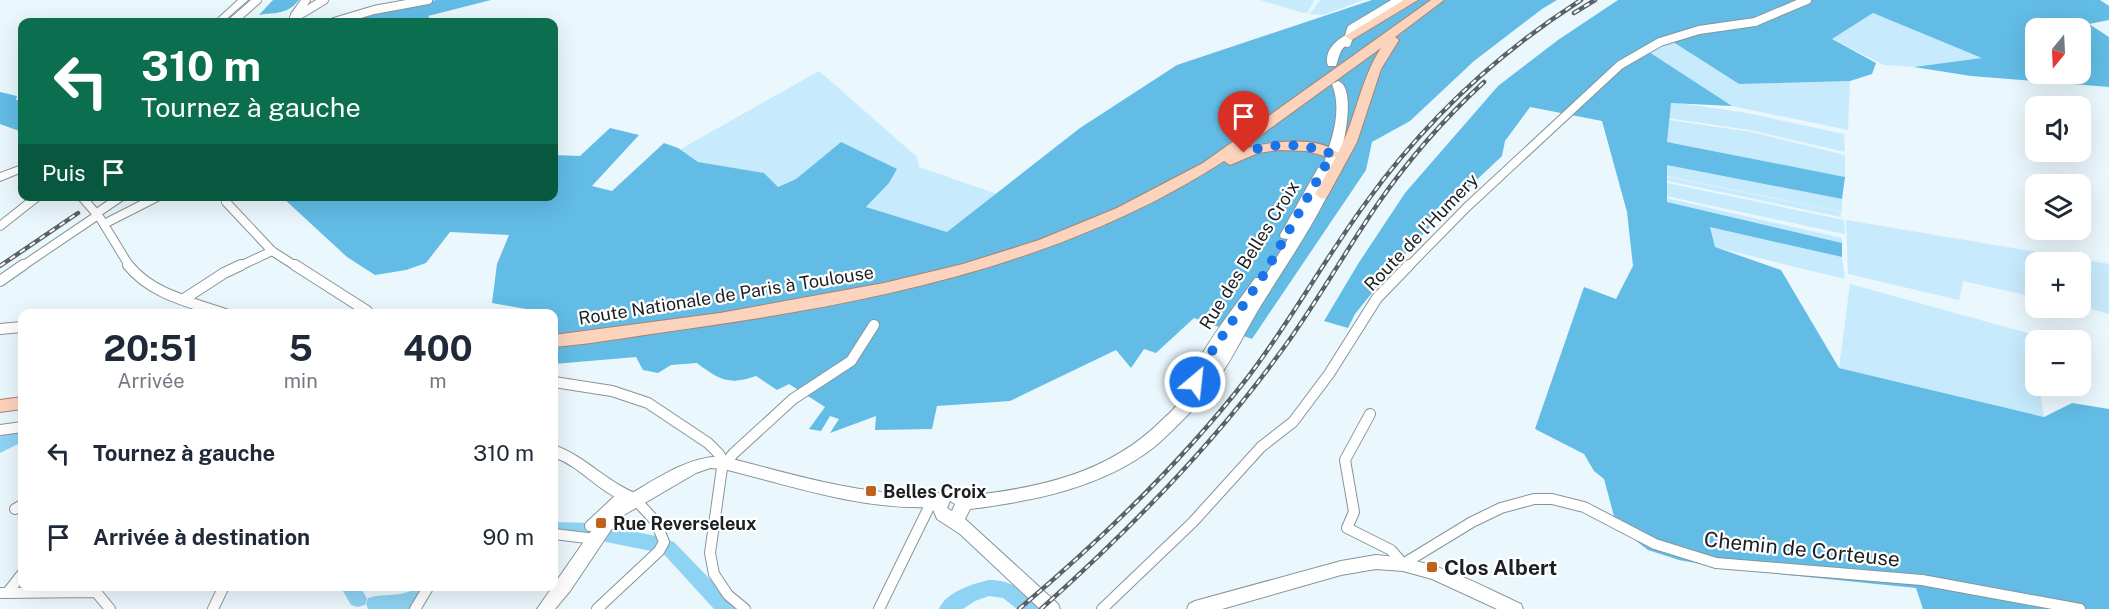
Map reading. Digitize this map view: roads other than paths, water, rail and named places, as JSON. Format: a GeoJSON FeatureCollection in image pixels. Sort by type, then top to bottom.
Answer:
{"type":"FeatureCollection","features":[{"type":"Feature","properties":{"kind":"main road"},"geometry":{"type":"LineString","coordinates":[[1332,60],[1335,46],[1412,0]]}},
{"type":"Feature","properties":{"kind":"main road","name":"Route Nationale de Paris à Toulouse"},"geometry":{"type":"LineString","coordinates":[[558,333],[849,291],[964,263],[1060,230],[1153,189],[1230,144],[1428,0]]}},
{"type":"Feature","properties":{"kind":"main road","name":"Route Nationale de Paris à Toulouse"},"geometry":{"type":"LineString","coordinates":[[558,340],[788,309],[912,284],[965,270],[1060,237],[1156,194],[1198,172],[1438,0]]}},
{"type":"Feature","properties":{"kind":"main road"},"geometry":{"type":"LineString","coordinates":[[1322,194],[1345,155],[1358,125],[1375,64],[1383,50],[1407,28],[1414,18]]}},
{"type":"Feature","properties":{"kind":"main road"},"geometry":{"type":"LineString","coordinates":[[1156,194],[1196,180],[1258,147],[1290,145],[1332,154],[1344,109],[1338,84]]}},
{"type":"Feature","properties":{"kind":"main road","name":"Rue des Belles Croix"},"geometry":{"type":"LineString","coordinates":[[724,463],[822,486],[943,508],[1048,490],[1084,478],[1125,458],[1148,444],[1183,410],[1322,194],[1332,154]]}},
{"type":"Feature","properties":{"kind":"main road","name":"Rue des Belles Croix"},"geometry":{"type":"LineString","coordinates":[[1201,383],[1204,363],[1265,273],[1332,154]]}},
{"type":"Feature","properties":{"kind":"main road"},"geometry":{"type":"LineString","coordinates":[[0,406],[18,404]]}},
{"type":"Feature","properties":{"kind":"main road"},"geometry":{"type":"LineString","coordinates":[[0,415],[18,413]]}},
{"type":"Feature","properties":{"kind":"main road"},"geometry":{"type":"LineString","coordinates":[[547,609],[596,532],[628,498],[691,468],[710,462],[724,463]]}},
{"type":"Feature","properties":{"kind":"main road"},"geometry":{"type":"LineString","coordinates":[[943,508],[1052,609]]}},
{"type":"Feature","properties":{"kind":"main road"},"geometry":{"type":"LineString","coordinates":[[1195,609],[1341,568],[1376,562],[1402,564],[1435,572],[1515,609]]}},
{"type":"Feature","properties":{"kind":"street"},"geometry":{"type":"LineString","coordinates":[[223,18],[243,0]]}},
{"type":"Feature","properties":{"kind":"street"},"geometry":{"type":"LineString","coordinates":[[236,18],[256,0]]}},
{"type":"Feature","properties":{"kind":"street"},"geometry":{"type":"LineString","coordinates":[[293,18],[306,0]]}},
{"type":"Feature","properties":{"kind":"street"},"geometry":{"type":"LineString","coordinates":[[295,18],[324,0]]}},
{"type":"Feature","properties":{"kind":"street"},"geometry":{"type":"LineString","coordinates":[[347,18],[374,10],[428,0]]}},
{"type":"Feature","properties":{"kind":"street"},"geometry":{"type":"LineString","coordinates":[[1351,36],[1351,29],[1399,0]]}},
{"type":"Feature","properties":{"kind":"street","name":"Route de l'Humery"},"geometry":{"type":"LineString","coordinates":[[1102,609],[1193,522],[1261,447],[1293,422],[1329,374],[1377,298],[1467,207],[1583,97],[1627,60],[1660,42],[1699,30],[1755,22],[1807,0]]}},
{"type":"Feature","properties":{"kind":"street"},"geometry":{"type":"LineString","coordinates":[[0,177],[18,170]]}},
{"type":"Feature","properties":{"kind":"street"},"geometry":{"type":"LineString","coordinates":[[0,226],[32,201]]}},
{"type":"Feature","properties":{"kind":"street"},"geometry":{"type":"LineString","coordinates":[[86,201],[98,214],[125,261],[138,277],[153,287],[211,309]]}},
{"type":"Feature","properties":{"kind":"street"},"geometry":{"type":"LineString","coordinates":[[0,280],[115,201]]}},
{"type":"Feature","properties":{"kind":"street"},"geometry":{"type":"LineString","coordinates":[[104,224],[149,201]]}},
{"type":"Feature","properties":{"kind":"street"},"geometry":{"type":"LineString","coordinates":[[226,202],[272,251],[364,309]]}},
{"type":"Feature","properties":{"kind":"street"},"geometry":{"type":"LineString","coordinates":[[184,299],[224,273],[272,251]]}},
{"type":"Feature","properties":{"kind":"street"},"geometry":{"type":"LineString","coordinates":[[724,463],[799,394],[851,361],[874,325]]}},
{"type":"Feature","properties":{"kind":"street"},"geometry":{"type":"LineString","coordinates":[[0,329],[18,327]]}},
{"type":"Feature","properties":{"kind":"street"},"geometry":{"type":"LineString","coordinates":[[558,383],[630,396],[646,402],[672,417],[722,454],[724,463],[710,553],[714,574],[728,595],[745,609]]}},
{"type":"Feature","properties":{"kind":"street"},"geometry":{"type":"LineString","coordinates":[[1370,414],[1345,460],[1354,512],[1347,528],[1391,549],[1402,564]]}},
{"type":"Feature","properties":{"kind":"street"},"geometry":{"type":"LineString","coordinates":[[0,430],[18,428]]}},
{"type":"Feature","properties":{"kind":"street"},"geometry":{"type":"LineString","coordinates":[[558,453],[579,462],[657,522],[662,546],[597,609]]}},
{"type":"Feature","properties":{"kind":"street","name":"Chemin de Corteuse"},"geometry":{"type":"LineString","coordinates":[[1402,564],[1484,517],[1514,503],[1539,498],[1555,498],[1580,504],[1647,540],[1685,555],[1716,563],[1922,580],[2080,609]]}},
{"type":"Feature","properties":{"kind":"street"},"geometry":{"type":"LineString","coordinates":[[879,609],[943,508]]}},
{"type":"Feature","properties":{"kind":"street"},"geometry":{"type":"LineString","coordinates":[[558,534],[596,532]]}},
{"type":"Feature","properties":{"kind":"street"},"geometry":{"type":"LineString","coordinates":[[4,592],[18,578]]}},
{"type":"Feature","properties":{"kind":"street"},"geometry":{"type":"LineString","coordinates":[[213,609],[222,591]]}},
{"type":"Feature","properties":{"kind":"street"},"geometry":{"type":"LineString","coordinates":[[415,609],[426,591]]}},
{"type":"Feature","properties":{"kind":"street"},"geometry":{"type":"LineString","coordinates":[[4,592],[96,592],[110,609]]}},
{"type":"Feature","properties":{"kind":"waterway"},"geometry":{"type":"LineString","coordinates":[[0,446],[12,437],[18,436]]}},
{"type":"Feature","properties":{"kind":"waterway"},"geometry":{"type":"LineString","coordinates":[[558,530],[593,531]]}},
{"type":"Feature","properties":{"kind":"waterway"},"geometry":{"type":"LineString","coordinates":[[606,534],[656,544]]}},
{"type":"Feature","properties":{"kind":"waterway"},"geometry":{"type":"LineString","coordinates":[[668,548],[726,609]]}},
{"type":"Feature","properties":{"kind":"waterway"},"geometry":{"type":"LineString","coordinates":[[948,609],[969,595],[989,588],[999,588],[1009,592],[1019,598],[1029,609]]}},
{"type":"Feature","properties":{"kind":"waterway"},"geometry":{"type":"LineString","coordinates":[[352,591],[358,599]]}},
{"type":"Feature","properties":{"kind":"waterway"},"geometry":{"type":"LineString","coordinates":[[375,604],[402,604],[414,598]]}},
{"type":"Feature","properties":{"kind":"railway"},"geometry":{"type":"LineString","coordinates":[[1019,609],[1110,528],[1196,440],[1248,377],[1365,204],[1412,145],[1490,67],[1549,21],[1581,0]]}},
{"type":"Feature","properties":{"kind":"railway"},"geometry":{"type":"LineString","coordinates":[[1574,13],[1595,0]]}},
{"type":"Feature","properties":{"kind":"railway"},"geometry":{"type":"LineString","coordinates":[[1041,609],[1141,514],[1234,412],[1290,339],[1401,172],[1441,125],[1484,82]]}},
{"type":"Feature","properties":{"kind":"railway"},"geometry":{"type":"LineString","coordinates":[[0,266],[78,213]]}},
{"type":"Feature","properties":{"kind":"place","name":"Belles Croix"},"geometry":{"type":"Point","coordinates":[871,491]}},
{"type":"Feature","properties":{"kind":"place","name":"Rue Reverseleux"},"geometry":{"type":"Point","coordinates":[601,523]}},
{"type":"Feature","properties":{"kind":"place","name":"Clos Albert"},"geometry":{"type":"Point","coordinates":[1432,567]}}]}
